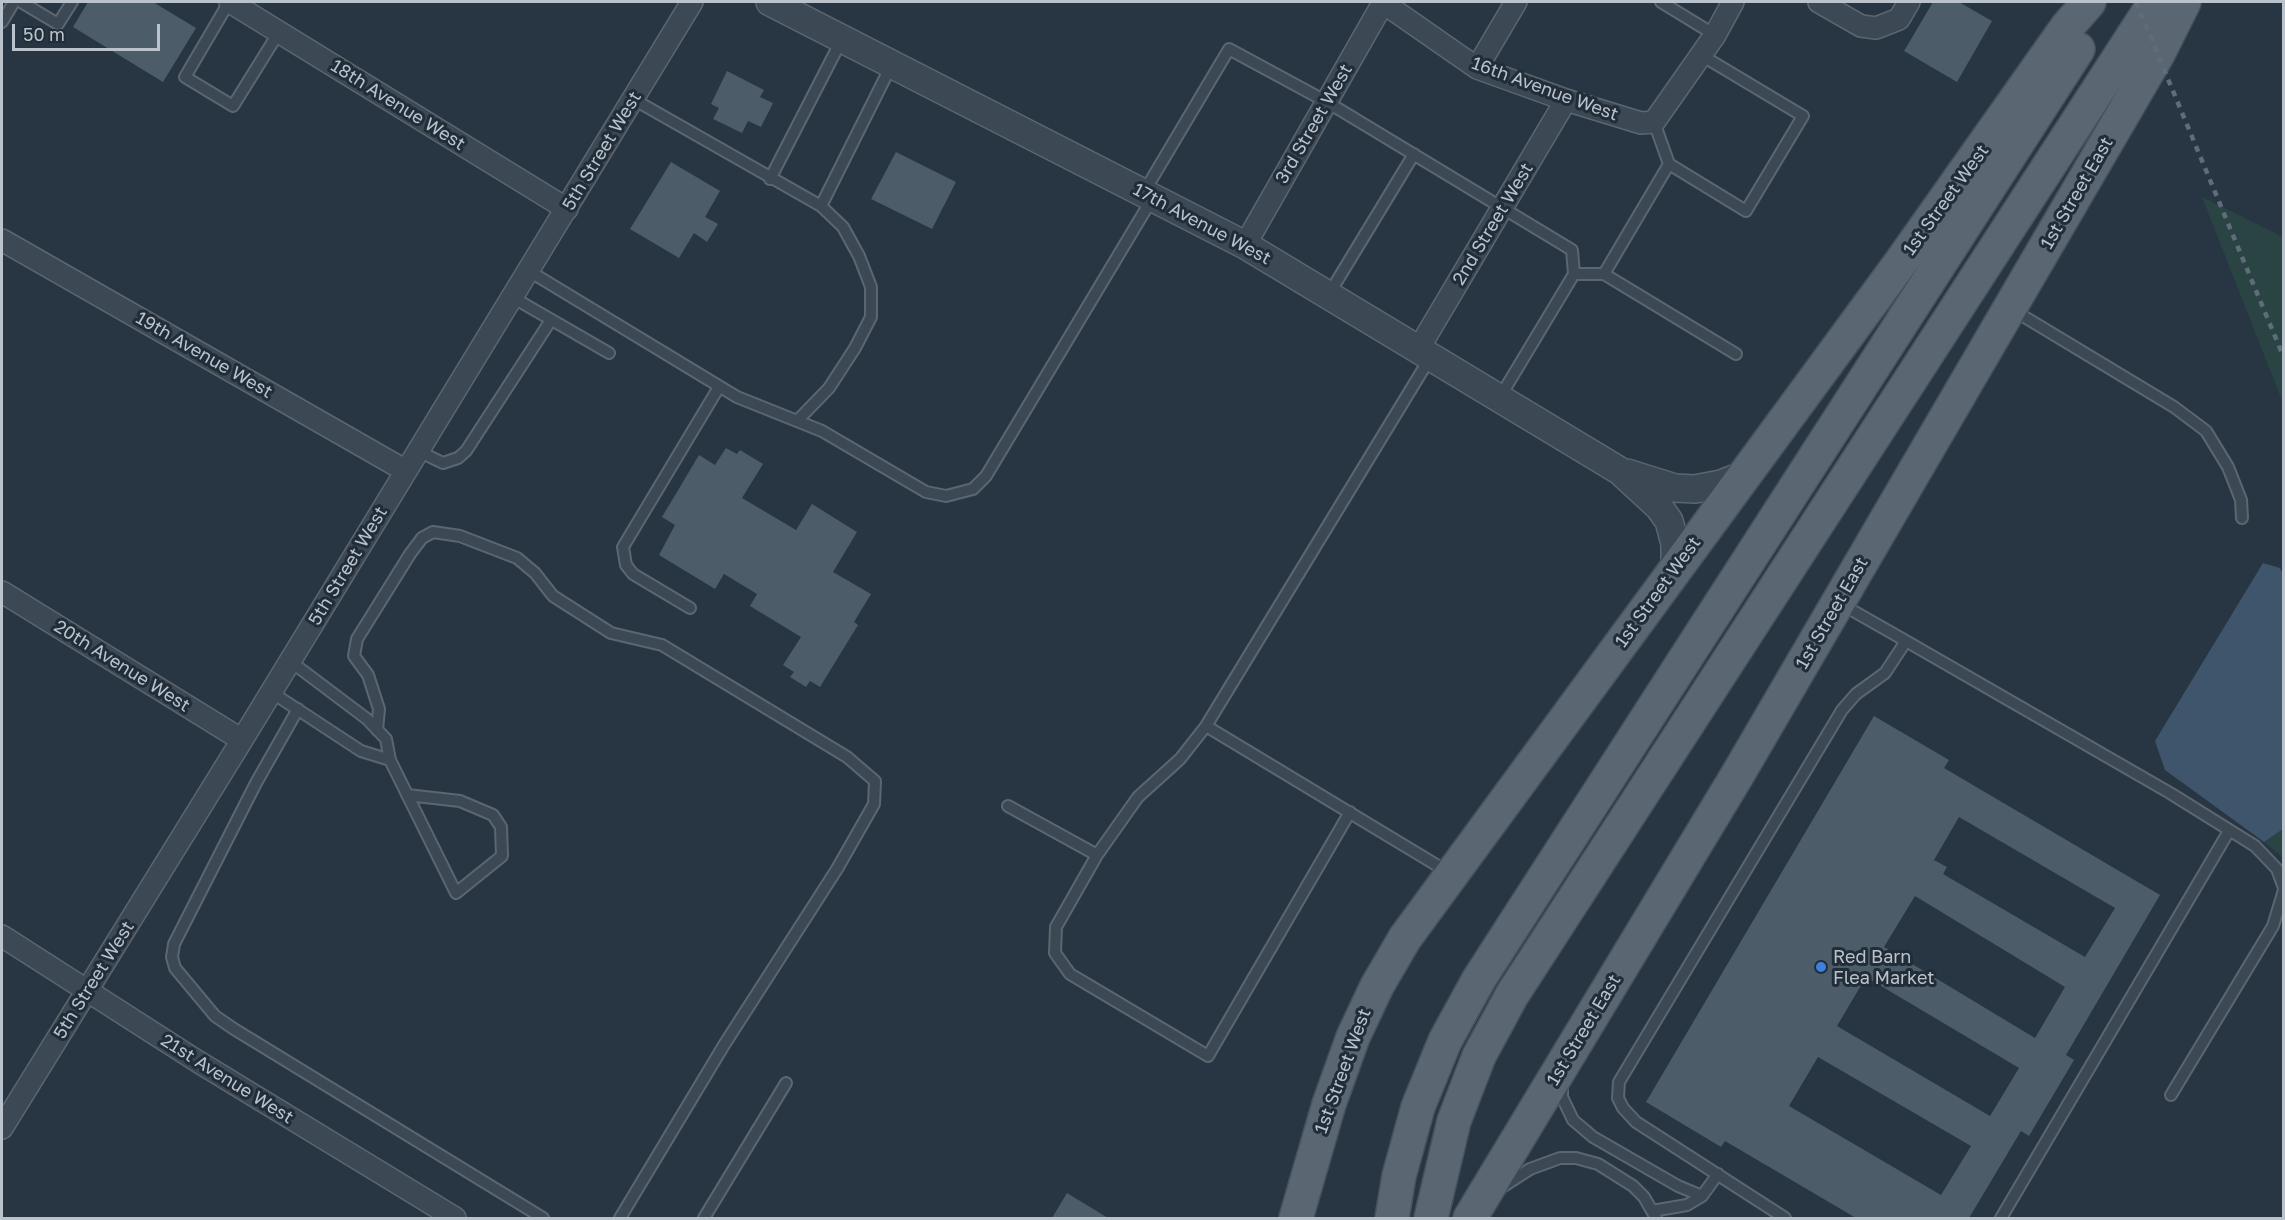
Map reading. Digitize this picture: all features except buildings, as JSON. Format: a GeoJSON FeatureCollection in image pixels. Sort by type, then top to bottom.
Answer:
{"type":"FeatureCollection","features":[{"type":"Feature","properties":{"kind":"main road","name":"1st Street West"},"geometry":{"type":"LineString","coordinates":[[1296,1218],[1335,1085],[1360,1020],[1395,953],[1451,873],[1984,147],[2067,27],[2089,2]]}},
{"type":"Feature","properties":{"kind":"main road","name":"1st Street West"},"geometry":{"type":"LineString","coordinates":[[1392,1218],[1418,1107],[1445,1041],[1474,987],[2085,39],[2101,2]]}},
{"type":"Feature","properties":{"kind":"main road"},"geometry":{"type":"LineString","coordinates":[[1431,1218],[1444,1154],[1462,1099],[1479,1056],[1512,995],[2155,2]]}},
{"type":"Feature","properties":{"kind":"main road","name":"1st Street East"},"geometry":{"type":"LineString","coordinates":[[1476,1209],[1838,603],[2163,45],[2184,2]]}},
{"type":"Feature","properties":{"kind":"street","name":"18th Avenue West"},"geometry":{"type":"LineString","coordinates":[[229,2],[567,209]]}},
{"type":"Feature","properties":{"kind":"street","name":"5th Street West"},"geometry":{"type":"LineString","coordinates":[[2,1128],[242,740],[692,2]]}},
{"type":"Feature","properties":{"kind":"street","name":"17th Avenue West"},"geometry":{"type":"LineString","coordinates":[[770,2],[1245,245],[1620,471],[1659,507],[1669,521],[1675,544],[1675,568]]}},
{"type":"Feature","properties":{"kind":"street","name":"16th Avenue West"},"geometry":{"type":"LineString","coordinates":[[1382,2],[1476,68],[1566,100],[1641,123],[1654,122]]}},
{"type":"Feature","properties":{"kind":"street","name":"3rd Street West"},"geometry":{"type":"LineString","coordinates":[[1245,245],[1382,2]]}},
{"type":"Feature","properties":{"kind":"street"},"geometry":{"type":"LineString","coordinates":[[1476,68],[1516,2]]}},
{"type":"Feature","properties":{"kind":"street"},"geometry":{"type":"LineString","coordinates":[[1654,122],[1701,55],[1734,2]]}},
{"type":"Feature","properties":{"kind":"street"},"geometry":{"type":"LineString","coordinates":[[1820,2],[1861,26],[1870,28],[1884,27],[1899,19],[1909,2]]}},
{"type":"Feature","properties":{"kind":"street","name":"2nd Street West"},"geometry":{"type":"LineString","coordinates":[[1425,352],[1503,207],[1566,100]]}},
{"type":"Feature","properties":{"kind":"street","name":"19th Avenue West"},"geometry":{"type":"LineString","coordinates":[[2,240],[406,471]]}},
{"type":"Feature","properties":{"kind":"street","name":"17th Avenue West"},"geometry":{"type":"LineString","coordinates":[[1620,471],[1685,489],[1710,487],[1744,475]]}},
{"type":"Feature","properties":{"kind":"street","name":"20th Avenue West"},"geometry":{"type":"LineString","coordinates":[[2,592],[242,740]]}},
{"type":"Feature","properties":{"kind":"street","name":"21st Avenue West"},"geometry":{"type":"LineString","coordinates":[[2,936],[197,1062],[454,1218]]}},
{"type":"Feature","properties":{"kind":"lane"},"geometry":{"type":"LineString","coordinates":[[2,22],[14,2]]}},
{"type":"Feature","properties":{"kind":"lane"},"geometry":{"type":"LineString","coordinates":[[21,2],[58,24],[72,2]]}},
{"type":"Feature","properties":{"kind":"lane"},"geometry":{"type":"LineString","coordinates":[[229,2],[185,77],[232,106],[279,32]]}},
{"type":"Feature","properties":{"kind":"lane"},"geometry":{"type":"LineString","coordinates":[[1661,2],[1714,35]]}},
{"type":"Feature","properties":{"kind":"lane"},"geometry":{"type":"LineString","coordinates":[[770,179],[842,39]]}},
{"type":"Feature","properties":{"kind":"lane"},"geometry":{"type":"LineString","coordinates":[[529,271],[737,397],[822,431],[926,492],[946,496],[973,489],[986,476],[1032,402],[1229,49],[1327,102],[1572,250],[1574,273],[1500,398]]}},
{"type":"Feature","properties":{"kind":"lane"},"geometry":{"type":"LineString","coordinates":[[1654,122],[1669,164],[1746,211],[1803,116],[1701,55]]}},
{"type":"Feature","properties":{"kind":"lane"},"geometry":{"type":"LineString","coordinates":[[821,206],[892,64]]}},
{"type":"Feature","properties":{"kind":"lane"},"geometry":{"type":"LineString","coordinates":[[633,99],[821,206],[843,227],[859,256],[871,287],[871,317],[855,348],[829,388],[798,421]]}},
{"type":"Feature","properties":{"kind":"lane"},"geometry":{"type":"LineString","coordinates":[[1329,294],[1414,154]]}},
{"type":"Feature","properties":{"kind":"lane"},"geometry":{"type":"LineString","coordinates":[[1604,274],[1669,164]]}},
{"type":"Feature","properties":{"kind":"lane"},"geometry":{"type":"LineString","coordinates":[[1574,273],[1604,274],[1736,354]]}},
{"type":"Feature","properties":{"kind":"lane"},"geometry":{"type":"LineString","coordinates":[[512,297],[609,353]]}},
{"type":"Feature","properties":{"kind":"lane"},"geometry":{"type":"LineString","coordinates":[[2010,308],[2174,407],[2206,431],[2229,467],[2241,501],[2242,518]]}},
{"type":"Feature","properties":{"kind":"lane"},"geometry":{"type":"LineString","coordinates":[[418,451],[443,463],[459,458],[466,451],[551,320]]}},
{"type":"Feature","properties":{"kind":"lane"},"geometry":{"type":"LineString","coordinates":[[1350,812],[1208,1056],[1070,974],[1055,953],[1056,927],[1098,855],[1138,797],[1180,759],[1206,726],[1425,352]]}},
{"type":"Feature","properties":{"kind":"lane"},"geometry":{"type":"LineString","coordinates":[[690,608],[633,574],[626,566],[624,547],[720,387]]}},
{"type":"Feature","properties":{"kind":"lane"},"geometry":{"type":"LineString","coordinates":[[377,730],[379,709],[368,675],[354,656],[357,639],[410,554],[422,538],[433,532],[460,536],[517,558],[535,573],[553,596],[611,633],[662,645],[847,757],[875,781],[874,804],[837,869],[724,1045],[620,1218]]}},
{"type":"Feature","properties":{"kind":"lane"},"geometry":{"type":"LineString","coordinates":[[1838,603],[2229,831],[2265,855],[2277,869],[2283,889],[2281,905],[2273,926],[2171,1095]]}},
{"type":"Feature","properties":{"kind":"lane"},"geometry":{"type":"LineString","coordinates":[[1785,1218],[1636,1122],[1623,1108],[1618,1098],[1619,1082],[1842,710],[1856,693],[1885,673],[1906,641]]}},
{"type":"Feature","properties":{"kind":"lane"},"geometry":{"type":"LineString","coordinates":[[290,661],[367,719],[386,739],[390,760],[407,795],[456,893],[502,856],[501,826],[493,815],[460,801],[407,795]]}},
{"type":"Feature","properties":{"kind":"lane"},"geometry":{"type":"LineString","coordinates":[[271,692],[361,751],[390,760]]}},
{"type":"Feature","properties":{"kind":"lane"},"geometry":{"type":"LineString","coordinates":[[298,710],[261,773],[174,944],[172,957],[175,968],[216,1016],[234,1029],[543,1218]]}},
{"type":"Feature","properties":{"kind":"lane"},"geometry":{"type":"LineString","coordinates":[[1206,726],[1451,873]]}},
{"type":"Feature","properties":{"kind":"lane"},"geometry":{"type":"LineString","coordinates":[[1008,806],[1098,855]]}},
{"type":"Feature","properties":{"kind":"lane"},"geometry":{"type":"LineString","coordinates":[[2001,1218],[2229,831]]}},
{"type":"Feature","properties":{"kind":"lane"},"geometry":{"type":"LineString","coordinates":[[1561,1068],[1562,1097],[1573,1120],[1593,1137],[1634,1162],[1702,1196]]}},
{"type":"Feature","properties":{"kind":"lane"},"geometry":{"type":"LineString","coordinates":[[704,1218],[786,1083]]}},
{"type":"Feature","properties":{"kind":"lane"},"geometry":{"type":"LineString","coordinates":[[1476,1209],[1530,1169],[1560,1158],[1576,1158],[1612,1171],[1633,1186],[1654,1215],[1687,1205],[1702,1196],[1718,1174]]}},
{"type":"Feature","properties":{"kind":"green space"},"geometry":{"type":"Polygon","coordinates":[[[2202,197],[2283,237],[2283,403],[2202,197]]]}},
{"type":"Feature","properties":{"kind":"green space"},"geometry":{"type":"Polygon","coordinates":[[[2283,829],[2283,857],[2264,842],[2283,829]]]}},
{"type":"Feature","properties":{"kind":"water"},"geometry":{"type":"Polygon","coordinates":[[[2263,563],[2280,568],[2284,576],[2283,829],[2264,842],[2165,770],[2155,741],[2263,563]]]}},
{"type":"Feature","properties":{"kind":"railway"},"geometry":{"type":"LineString","coordinates":[[2136,2],[2284,358]]}},
{"type":"Feature","properties":{"kind":"place","name":"Red Barn Flea Market"},"geometry":{"type":"Point","coordinates":[1821,967]}}]}
